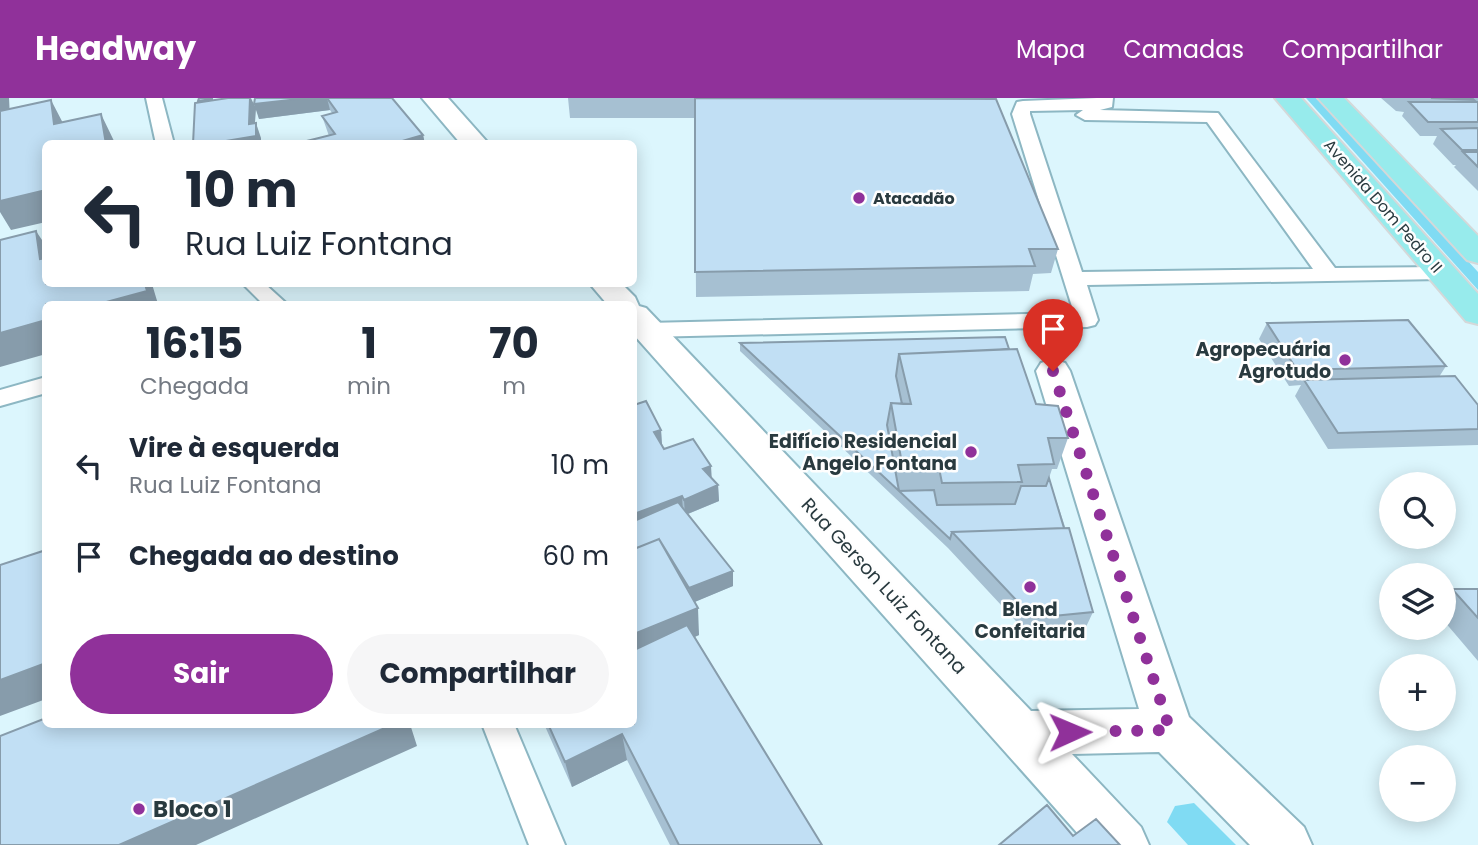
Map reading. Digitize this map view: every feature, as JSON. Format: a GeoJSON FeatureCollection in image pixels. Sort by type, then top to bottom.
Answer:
{"type":"FeatureCollection","features":[{"type":"Feature","properties":{"kind":"main road","name":"Avenida Dom Pedro II"},"geometry":{"type":"LineString","coordinates":[[1287,98],[1478,314]]}},
{"type":"Feature","properties":{"kind":"main road","name":"Avenida Dom Pedro II"},"geometry":{"type":"LineString","coordinates":[[1330,98],[1478,254]]}},
{"type":"Feature","properties":{"kind":"street"},"geometry":{"type":"LineString","coordinates":[[434,98],[472,140]]}},
{"type":"Feature","properties":{"kind":"street","name":"Rua Gerson Luiz Fontana"},"geometry":{"type":"LineString","coordinates":[[608,287],[621,301]]}},
{"type":"Feature","properties":{"kind":"street","name":"Rua Gerson Luiz Fontana"},"geometry":{"type":"LineString","coordinates":[[637,318],[1123,845]]}},
{"type":"Feature","properties":{"kind":"street"},"geometry":{"type":"LineString","coordinates":[[1053,371],[1170,730],[1286,845]]}},
{"type":"Feature","properties":{"kind":"street"},"geometry":{"type":"LineString","coordinates":[[1020,733],[1170,730]]}},
{"type":"Feature","properties":{"kind":"lane"},"geometry":{"type":"LineString","coordinates":[[154,98],[164,140]]}},
{"type":"Feature","properties":{"kind":"lane"},"geometry":{"type":"LineString","coordinates":[[637,316],[1087,320],[1021,114],[1023,106],[1099,105],[1106,103],[1105,98]]}},
{"type":"Feature","properties":{"kind":"lane"},"geometry":{"type":"LineString","coordinates":[[1021,114],[1212,117],[1328,274]]}},
{"type":"Feature","properties":{"kind":"lane"},"geometry":{"type":"LineString","coordinates":[[1074,279],[1442,273]]}},
{"type":"Feature","properties":{"kind":"lane"},"geometry":{"type":"LineString","coordinates":[[256,287],[273,301]]}},
{"type":"Feature","properties":{"kind":"lane"},"geometry":{"type":"LineString","coordinates":[[0,398],[42,386]]}},
{"type":"Feature","properties":{"kind":"lane"},"geometry":{"type":"LineString","coordinates":[[500,728],[547,845]]}},
{"type":"Feature","properties":{"kind":"shaded area"},"geometry":{"type":"Polygon","coordinates":[[[1306,98],[1318,98],[1478,272],[1478,290],[1306,98]]]}},
{"type":"Feature","properties":{"kind":"shaded area"},"geometry":{"type":"Polygon","coordinates":[[[1194,803],[1236,845],[1188,845],[1167,822],[1175,806],[1194,803]]]}},
{"type":"Feature","properties":{"kind":"building"},"geometry":{"type":"Polygon","coordinates":[[[250,98],[249,124],[256,123],[256,136],[232,140],[193,140],[195,103],[250,98]]]}},
{"type":"Feature","properties":{"kind":"building"},"geometry":{"type":"Polygon","coordinates":[[[255,98],[308,98],[254,104],[255,98]]]}},
{"type":"Feature","properties":{"kind":"building"},"geometry":{"type":"Polygon","coordinates":[[[327,98],[392,98],[423,135],[406,140],[311,140],[335,134],[322,116],[337,112],[327,98]]]}},
{"type":"Feature","properties":{"kind":"building","name":"Atacadão"},"geometry":{"type":"Polygon","coordinates":[[[695,98],[996,99],[1058,249],[1029,249],[1035,266],[695,272],[695,98]]]}},
{"type":"Feature","properties":{"kind":"building"},"geometry":{"type":"Polygon","coordinates":[[[1431,98],[1472,98],[1474,100],[1431,98]]]}},
{"type":"Feature","properties":{"kind":"building"},"geometry":{"type":"Polygon","coordinates":[[[51,100],[54,124],[101,114],[105,140],[42,140],[42,191],[0,201],[0,111],[51,100]]]}},
{"type":"Feature","properties":{"kind":"building"},"geometry":{"type":"Polygon","coordinates":[[[1409,102],[1478,102],[1478,122],[1428,122],[1409,102]]]}},
{"type":"Feature","properties":{"kind":"building"},"geometry":{"type":"Polygon","coordinates":[[[1478,128],[1478,150],[1462,150],[1441,129],[1478,128]]]}},
{"type":"Feature","properties":{"kind":"building"},"geometry":{"type":"Polygon","coordinates":[[[1463,152],[1478,152],[1478,167],[1463,152]]]}},
{"type":"Feature","properties":{"kind":"building"},"geometry":{"type":"Polygon","coordinates":[[[36,231],[42,259],[42,287],[146,287],[147,291],[110,301],[42,301],[42,321],[0,333],[0,240],[36,231]]]}},
{"type":"Feature","properties":{"kind":"building"},"geometry":{"type":"Polygon","coordinates":[[[1408,320],[1446,366],[1297,370],[1267,323],[1408,320]]]}},
{"type":"Feature","properties":{"kind":"building"},"geometry":{"type":"Polygon","coordinates":[[[1005,337],[1009,349],[899,354],[896,376],[902,404],[891,403],[887,425],[899,491],[740,343],[1005,337]]]}},
{"type":"Feature","properties":{"kind":"building","name":"Edifício Residencial Angelo Fontana"},"geometry":{"type":"Polygon","coordinates":[[[1017,349],[1036,404],[1058,406],[1068,438],[1048,438],[1054,464],[1018,465],[1022,482],[942,483],[939,468],[903,469],[891,403],[911,404],[899,354],[1017,349]]]}},
{"type":"Feature","properties":{"kind":"building"},"geometry":{"type":"Polygon","coordinates":[[[1455,376],[1478,405],[1478,429],[1338,433],[1304,380],[1455,376]]]}},
{"type":"Feature","properties":{"kind":"building"},"geometry":{"type":"Polygon","coordinates":[[[646,401],[661,430],[654,432],[664,449],[693,439],[711,466],[703,469],[718,485],[684,500],[682,496],[637,513],[637,404],[646,401]]]}},
{"type":"Feature","properties":{"kind":"building"},"geometry":{"type":"Polygon","coordinates":[[[1049,478],[1064,528],[952,532],[950,539],[899,491],[934,490],[937,505],[1015,504],[1021,486],[1046,486],[1049,478]]]}},
{"type":"Feature","properties":{"kind":"building"},"geometry":{"type":"Polygon","coordinates":[[[678,502],[733,571],[689,588],[659,539],[637,548],[637,520],[678,502]]]}},
{"type":"Feature","properties":{"kind":"building","name":"Blend Confeitaria"},"geometry":{"type":"Polygon","coordinates":[[[1069,528],[1093,612],[1033,618],[952,532],[1069,528]]]}},
{"type":"Feature","properties":{"kind":"building"},"geometry":{"type":"Polygon","coordinates":[[[659,539],[698,608],[637,633],[637,548],[659,539]]]}},
{"type":"Feature","properties":{"kind":"building"},"geometry":{"type":"Polygon","coordinates":[[[42,551],[42,664],[0,680],[0,565],[42,551]]]}},
{"type":"Feature","properties":{"kind":"building"},"geometry":{"type":"Polygon","coordinates":[[[1456,589],[1478,589],[1478,618],[1456,593],[1456,589]]]}},
{"type":"Feature","properties":{"kind":"building"},"geometry":{"type":"Polygon","coordinates":[[[687,625],[822,845],[679,845],[622,734],[565,762],[550,728],[637,728],[637,649],[687,625]]]}},
{"type":"Feature","properties":{"kind":"building","name":"Bloco 1"},"geometry":{"type":"Polygon","coordinates":[[[42,720],[42,728],[385,728],[119,845],[0,845],[0,736],[42,720]]]}},
{"type":"Feature","properties":{"kind":"building"},"geometry":{"type":"Polygon","coordinates":[[[1047,805],[1073,836],[1096,819],[1120,845],[999,845],[1047,805]]]}},
{"type":"Feature","properties":{"kind":"place","name":"Atacadão"},"geometry":{"type":"Point","coordinates":[859,198]}},
{"type":"Feature","properties":{"kind":"place","name":"Agropecuária Agrotudo"},"geometry":{"type":"Point","coordinates":[1345,360]}},
{"type":"Feature","properties":{"kind":"place","name":"Edifício Residencial Angelo Fontana"},"geometry":{"type":"Point","coordinates":[971,452]}},
{"type":"Feature","properties":{"kind":"place","name":"Blend Confeitaria"},"geometry":{"type":"Point","coordinates":[1030,587]}},
{"type":"Feature","properties":{"kind":"place","name":"Bloco 1"},"geometry":{"type":"Point","coordinates":[139,809]}},
{"type":"Feature","properties":{"kind":"route"},"geometry":{"type":"LineString","coordinates":[[1053,371],[1170,730],[1070,732]]}}]}
